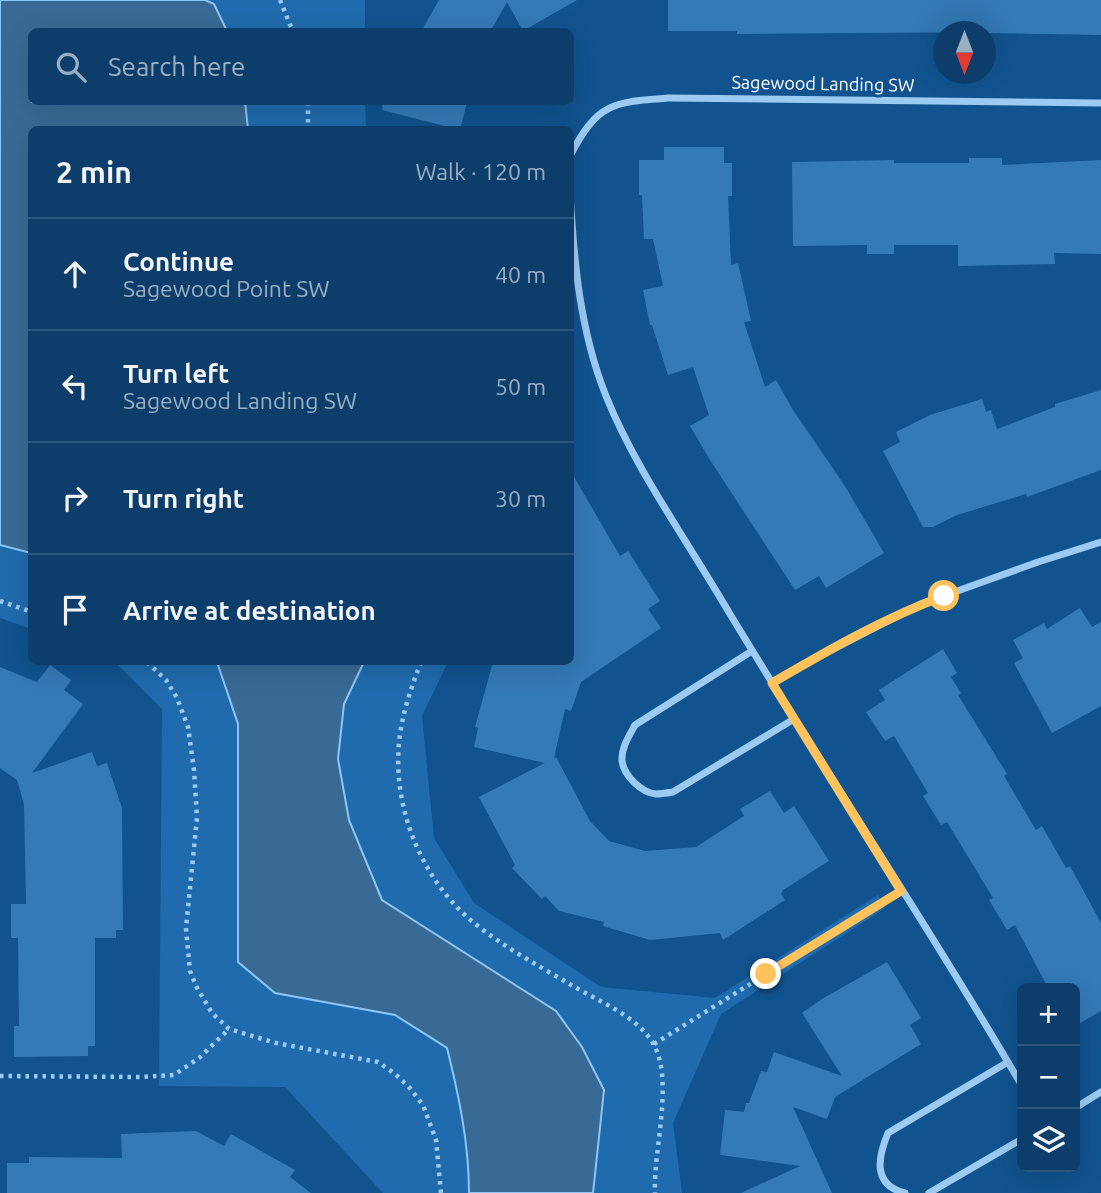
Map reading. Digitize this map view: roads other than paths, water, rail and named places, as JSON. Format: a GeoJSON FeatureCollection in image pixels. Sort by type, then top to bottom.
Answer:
{"type":"FeatureCollection","features":[{"type":"Feature","properties":{"kind":"street","name":"Sagewood Landing SW"},"geometry":{"type":"LineString","coordinates":[[574,148],[583,131],[601,111],[632,100],[669,98],[1101,103]]}},
{"type":"Feature","properties":{"kind":"street"},"geometry":{"type":"LineString","coordinates":[[574,249],[586,330],[606,396],[631,448],[752,651],[1017,1077]]}},
{"type":"Feature","properties":{"kind":"street"},"geometry":{"type":"LineString","coordinates":[[772,683],[921,604],[1101,542]]}},
{"type":"Feature","properties":{"kind":"street"},"geometry":{"type":"LineString","coordinates":[[752,651],[635,726],[625,742],[622,761],[628,775],[639,786],[654,794],[673,792],[794,719]]}},
{"type":"Feature","properties":{"kind":"street"},"geometry":{"type":"LineString","coordinates":[[905,1193],[894,1190],[883,1178],[879,1163],[888,1133],[1008,1062]]}},
{"type":"Feature","properties":{"kind":"street"},"geometry":{"type":"LineString","coordinates":[[1080,1105],[1101,1092]]}},
{"type":"Feature","properties":{"kind":"street"},"geometry":{"type":"LineString","coordinates":[[929,1193],[1017,1142]]}}]}
